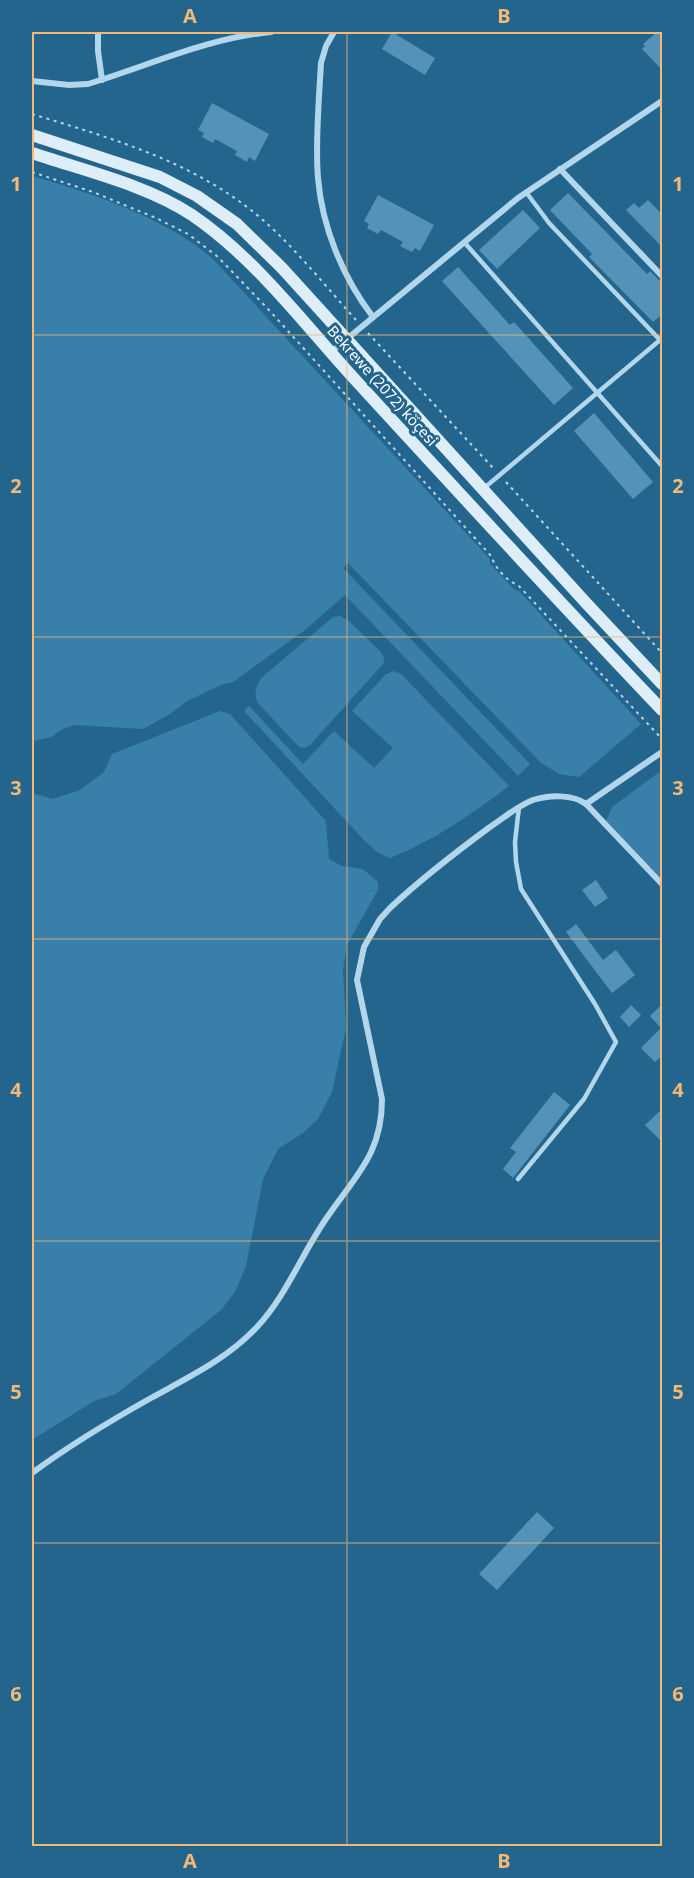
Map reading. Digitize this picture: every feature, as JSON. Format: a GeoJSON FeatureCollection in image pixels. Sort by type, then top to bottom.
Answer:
{"type":"FeatureCollection","features":[{"type":"Feature","properties":{"kind":"main road","name":"Bekrewe (2072) köçesi"},"geometry":{"type":"LineString","coordinates":[[32,135],[160,177],[197,196],[237,224],[282,268],[587,604],[663,684]]}},
{"type":"Feature","properties":{"kind":"main road","name":"Bekrewe (2072) köçesi"},"geometry":{"type":"LineString","coordinates":[[32,153],[153,194],[191,215],[226,242],[256,269],[330,353],[663,710]]}},
{"type":"Feature","properties":{"kind":"street"},"geometry":{"type":"LineString","coordinates":[[98,32],[102,80]]}},
{"type":"Feature","properties":{"kind":"street"},"geometry":{"type":"LineString","coordinates":[[32,81],[69,85],[88,84],[200,46],[271,32]]}},
{"type":"Feature","properties":{"kind":"street"},"geometry":{"type":"LineString","coordinates":[[334,32],[326,46],[321,63],[318,175],[320,200],[327,228],[341,263],[373,317]]}},
{"type":"Feature","properties":{"kind":"street"},"geometry":{"type":"LineString","coordinates":[[330,353],[526,192],[663,101]]}},
{"type":"Feature","properties":{"kind":"street"},"geometry":{"type":"LineString","coordinates":[[560,169],[663,276]]}},
{"type":"Feature","properties":{"kind":"street"},"geometry":{"type":"LineString","coordinates":[[586,804],[663,752]]}},
{"type":"Feature","properties":{"kind":"street"},"geometry":{"type":"LineString","coordinates":[[32,1473],[113,1420],[229,1353],[273,1308],[316,1234],[366,1163],[378,1134],[382,1117],[382,1099],[357,980],[364,947],[371,933],[380,919],[404,895],[519,807],[533,800],[548,797],[581,800],[663,884]]}},
{"type":"Feature","properties":{"kind":"lane"},"geometry":{"type":"LineString","coordinates":[[483,489],[597,391],[661,341],[549,223],[526,192]]}},
{"type":"Feature","properties":{"kind":"lane"},"geometry":{"type":"LineString","coordinates":[[464,242],[663,466]]}},
{"type":"Feature","properties":{"kind":"lane"},"geometry":{"type":"LineString","coordinates":[[518,1179],[584,1099],[616,1042],[595,1004],[521,889],[515,842],[519,807]]}},
{"type":"Feature","properties":{"kind":"path"},"geometry":{"type":"LineString","coordinates":[[32,172],[93,192],[165,223],[188,234],[218,257],[269,310],[492,557],[493,563],[513,584],[518,585],[663,739]]}},
{"type":"Feature","properties":{"kind":"shaded area"},"geometry":{"type":"Polygon","coordinates":[[[32,176],[79,190],[151,219],[194,244],[213,259],[489,558],[490,564],[514,589],[519,591],[641,724],[579,777],[559,774],[540,762],[348,563],[343,568],[530,764],[518,776],[345,595],[305,630],[233,682],[221,685],[187,701],[170,714],[143,729],[75,725],[51,737],[34,741],[32,748],[32,176]]]}},
{"type":"Feature","properties":{"kind":"shaded area"},"geometry":{"type":"Polygon","coordinates":[[[340,616],[349,621],[381,652],[384,663],[310,745],[304,748],[299,747],[257,702],[257,687],[261,678],[333,617],[340,616]]]}},
{"type":"Feature","properties":{"kind":"shaded area"},"geometry":{"type":"Polygon","coordinates":[[[394,671],[401,674],[509,786],[452,826],[422,844],[390,858],[377,852],[363,839],[244,711],[249,706],[303,764],[334,731],[374,768],[393,748],[352,711],[386,674],[394,671]]]}},
{"type":"Feature","properties":{"kind":"shaded area"},"geometry":{"type":"Polygon","coordinates":[[[220,711],[230,714],[326,821],[329,859],[342,866],[363,869],[378,882],[378,890],[347,945],[343,970],[346,1028],[332,1092],[318,1119],[303,1133],[278,1149],[263,1179],[246,1266],[235,1292],[221,1310],[116,1394],[94,1401],[32,1440],[32,793],[53,799],[80,790],[104,772],[112,754],[220,711]]]}},
{"type":"Feature","properties":{"kind":"shaded area"},"geometry":{"type":"Polygon","coordinates":[[[662,770],[662,879],[606,821],[612,807],[662,770]]]}},
{"type":"Feature","properties":{"kind":"building"},"geometry":{"type":"Polygon","coordinates":[[[392,32],[435,58],[425,75],[382,49],[392,32]]]}},
{"type":"Feature","properties":{"kind":"building"},"geometry":{"type":"Polygon","coordinates":[[[657,32],[663,32],[663,71],[642,49],[645,46],[643,44],[657,32]]]}},
{"type":"Feature","properties":{"kind":"building"},"geometry":{"type":"Polygon","coordinates":[[[212,103],[269,134],[255,161],[249,157],[247,162],[235,155],[237,151],[215,139],[213,143],[202,137],[204,133],[198,130],[212,103]]]}},
{"type":"Feature","properties":{"kind":"building"},"geometry":{"type":"Polygon","coordinates":[[[568,193],[647,274],[650,271],[663,281],[663,314],[653,322],[589,257],[592,254],[550,210],[568,193]]]}},
{"type":"Feature","properties":{"kind":"building"},"geometry":{"type":"Polygon","coordinates":[[[378,195],[434,225],[420,251],[415,248],[412,252],[400,246],[403,242],[381,230],[378,234],[367,228],[369,224],[364,221],[378,195]]]}},
{"type":"Feature","properties":{"kind":"building"},"geometry":{"type":"Polygon","coordinates":[[[648,200],[663,215],[663,248],[626,210],[634,203],[639,208],[648,200]]]}},
{"type":"Feature","properties":{"kind":"building"},"geometry":{"type":"Polygon","coordinates":[[[523,210],[540,228],[497,269],[479,250],[523,210]]]}},
{"type":"Feature","properties":{"kind":"building"},"geometry":{"type":"Polygon","coordinates":[[[458,267],[510,325],[514,322],[573,388],[554,405],[442,281],[458,267]]]}},
{"type":"Feature","properties":{"kind":"building"},"geometry":{"type":"Polygon","coordinates":[[[594,413],[653,482],[633,499],[574,431],[594,413]]]}},
{"type":"Feature","properties":{"kind":"building"},"geometry":{"type":"Polygon","coordinates":[[[596,880],[608,898],[595,907],[582,890],[596,880]]]}},
{"type":"Feature","properties":{"kind":"building"},"geometry":{"type":"Polygon","coordinates":[[[576,924],[603,960],[616,950],[635,975],[612,993],[566,932],[576,924]]]}},
{"type":"Feature","properties":{"kind":"building"},"geometry":{"type":"Polygon","coordinates":[[[663,1003],[663,1055],[655,1062],[641,1048],[661,1028],[650,1016],[663,1003]]]}},
{"type":"Feature","properties":{"kind":"building"},"geometry":{"type":"Polygon","coordinates":[[[631,1005],[641,1015],[629,1027],[620,1017],[631,1005]]]}},
{"type":"Feature","properties":{"kind":"building"},"geometry":{"type":"Polygon","coordinates":[[[554,1092],[570,1105],[513,1178],[503,1169],[516,1152],[510,1148],[554,1092]]]}},
{"type":"Feature","properties":{"kind":"building"},"geometry":{"type":"Polygon","coordinates":[[[663,1108],[663,1143],[645,1125],[663,1108]]]}},
{"type":"Feature","properties":{"kind":"building"},"geometry":{"type":"Polygon","coordinates":[[[537,1512],[554,1528],[497,1590],[479,1574],[537,1512]]]}}]}
